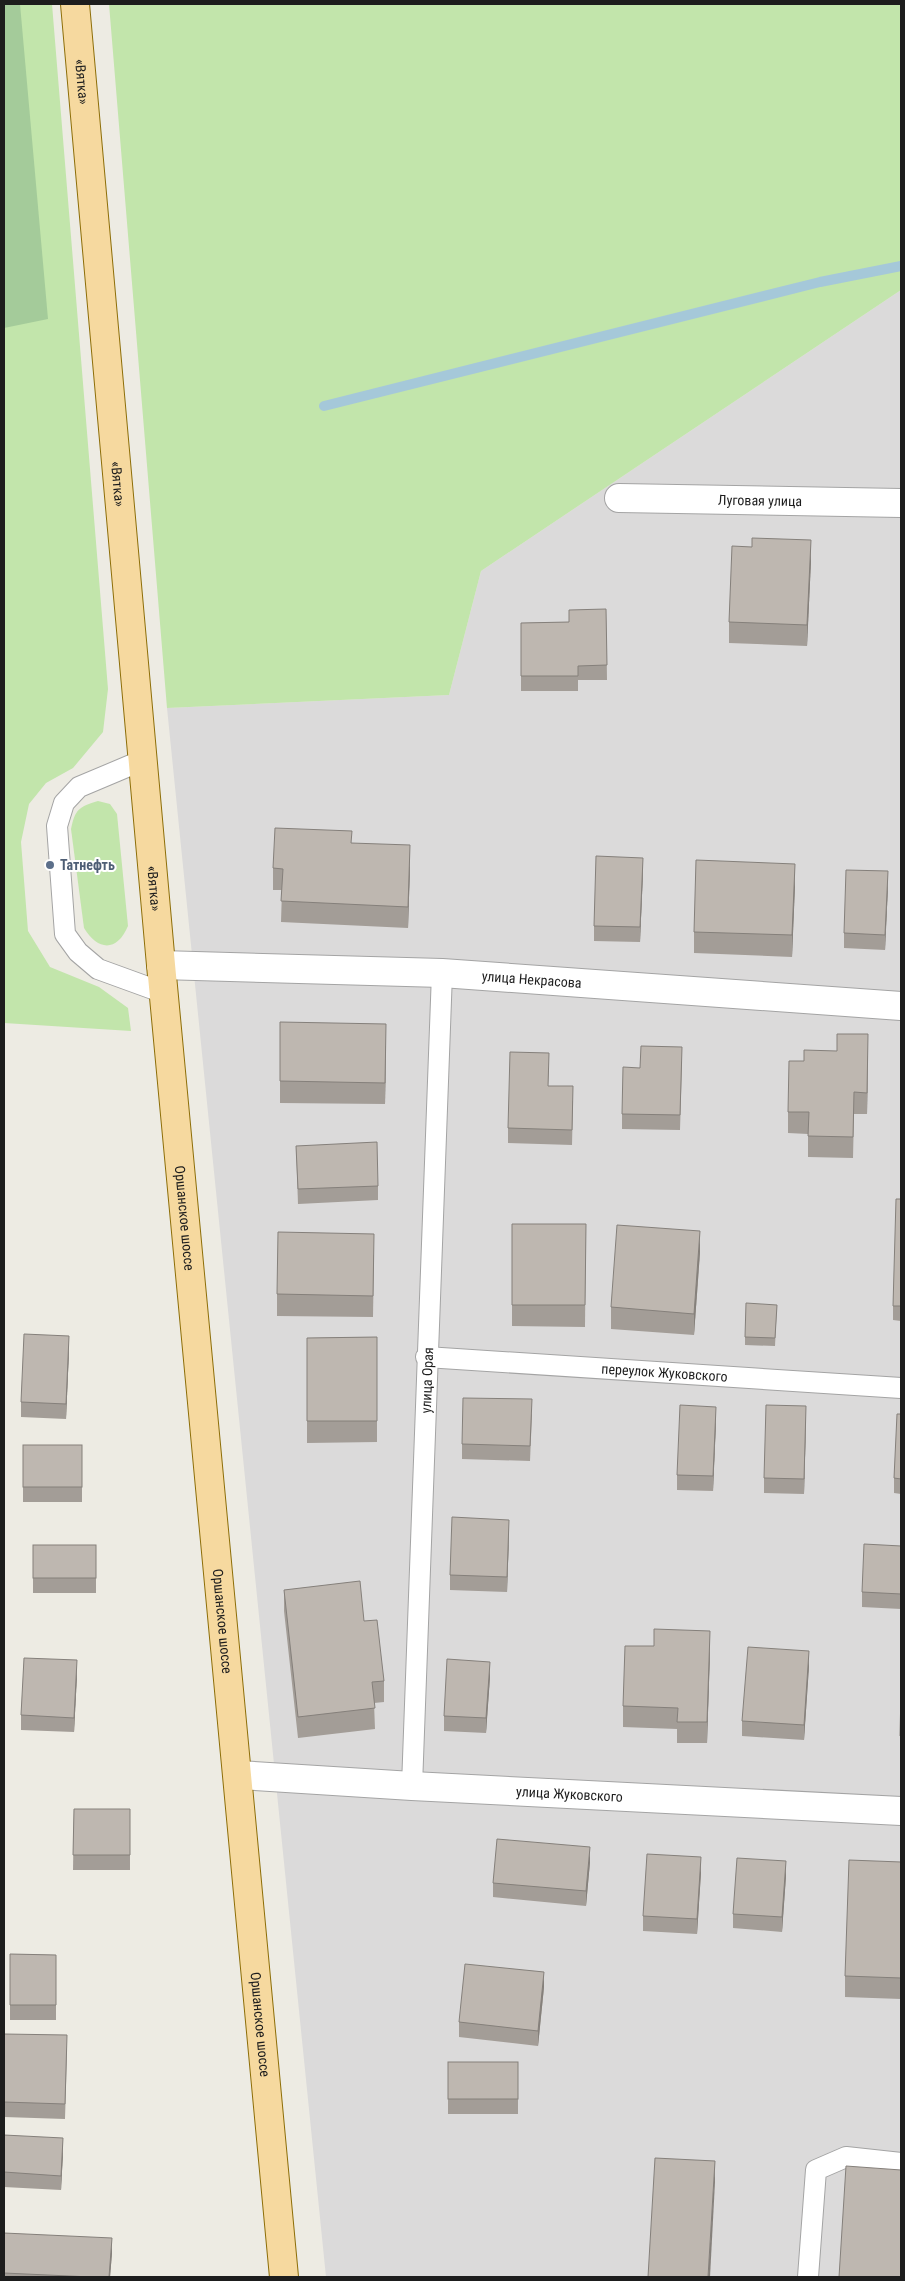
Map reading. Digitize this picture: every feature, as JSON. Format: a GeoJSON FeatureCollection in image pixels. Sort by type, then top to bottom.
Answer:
{"type":"FeatureCollection","features":[{"type":"Feature","properties":{"kind":"main road","name":"«Вятка»"},"geometry":{"type":"LineString","coordinates":[[76,4],[161,965]]}},
{"type":"Feature","properties":{"kind":"main road","name":"Оршанское шоссе"},"geometry":{"type":"LineString","coordinates":[[161,965],[239,1775],[284,2277]]}},
{"type":"Feature","properties":{"kind":"street","name":"Луговая улица"},"geometry":{"type":"LineString","coordinates":[[619,498],[901,503]]}},
{"type":"Feature","properties":{"kind":"street","name":"улица Некрасова"},"geometry":{"type":"LineString","coordinates":[[161,965],[442,973],[901,1006]]}},
{"type":"Feature","properties":{"kind":"street","name":"улица Жуковского"},"geometry":{"type":"LineString","coordinates":[[239,1775],[412,1786],[901,1810]]}},
{"type":"Feature","properties":{"kind":"lane"},"geometry":{"type":"LineString","coordinates":[[143,760],[79,787],[64,803],[57,826],[64,934],[78,952],[98,969],[164,993]]}},
{"type":"Feature","properties":{"kind":"lane","name":"улица Орая"},"geometry":{"type":"LineString","coordinates":[[412,1786],[426,1357],[442,973]]}},
{"type":"Feature","properties":{"kind":"lane","name":"переулок Жуковского"},"geometry":{"type":"LineString","coordinates":[[426,1357],[901,1388]]}},
{"type":"Feature","properties":{"kind":"lane"},"geometry":{"type":"LineString","coordinates":[[808,2277],[816,2170],[846,2157],[901,2163]]}},
{"type":"Feature","properties":{"kind":"shaded area"},"geometry":{"type":"Polygon","coordinates":[[[901,290],[901,2277],[326,2277],[167,708],[449,695],[481,571],[901,290]]]}},
{"type":"Feature","properties":{"kind":"green space"},"geometry":{"type":"Polygon","coordinates":[[[4,4],[52,4],[108,689],[103,732],[73,768],[46,783],[29,804],[21,842],[28,931],[50,967],[99,987],[128,1008],[131,1031],[4,1023],[4,4]]]}},
{"type":"Feature","properties":{"kind":"green space"},"geometry":{"type":"Polygon","coordinates":[[[4,4],[20,4],[48,319],[4,328],[4,4]]]}},
{"type":"Feature","properties":{"kind":"green space"},"geometry":{"type":"Polygon","coordinates":[[[109,4],[901,4],[901,290],[481,571],[449,695],[167,708],[109,4]]]}},
{"type":"Feature","properties":{"kind":"green space"},"geometry":{"type":"Polygon","coordinates":[[[98,801],[110,804],[117,814],[128,926],[118,941],[107,945],[95,941],[84,928],[71,829],[76,813],[82,807],[98,801]]]}},
{"type":"Feature","properties":{"kind":"building"},"geometry":{"type":"Polygon","coordinates":[[[752,538],[811,540],[807,625],[729,622],[732,546],[752,547],[752,538]]]}},
{"type":"Feature","properties":{"kind":"building"},"geometry":{"type":"Polygon","coordinates":[[[606,609],[607,665],[578,666],[578,676],[521,676],[521,623],[569,622],[569,610],[606,609]]]}},
{"type":"Feature","properties":{"kind":"building"},"geometry":{"type":"Polygon","coordinates":[[[275,828],[352,831],[351,843],[410,845],[408,907],[281,901],[283,869],[273,868],[275,828]]]}},
{"type":"Feature","properties":{"kind":"building"},"geometry":{"type":"Polygon","coordinates":[[[596,856],[643,858],[640,927],[594,926],[596,856]]]}},
{"type":"Feature","properties":{"kind":"building"},"geometry":{"type":"Polygon","coordinates":[[[696,860],[795,864],[792,935],[694,932],[696,860]]]}},
{"type":"Feature","properties":{"kind":"building"},"geometry":{"type":"Polygon","coordinates":[[[846,870],[888,871],[885,935],[844,933],[846,870]]]}},
{"type":"Feature","properties":{"kind":"building"},"geometry":{"type":"Polygon","coordinates":[[[280,1022],[386,1024],[385,1083],[280,1081],[280,1022]]]}},
{"type":"Feature","properties":{"kind":"building"},"geometry":{"type":"Polygon","coordinates":[[[837,1034],[868,1034],[867,1093],[854,1092],[853,1137],[808,1136],[809,1112],[788,1112],[789,1061],[804,1061],[804,1050],[837,1051],[837,1034]]]}},
{"type":"Feature","properties":{"kind":"building"},"geometry":{"type":"Polygon","coordinates":[[[641,1046],[682,1047],[680,1115],[622,1114],[623,1067],[640,1068],[641,1046]]]}},
{"type":"Feature","properties":{"kind":"building"},"geometry":{"type":"Polygon","coordinates":[[[510,1052],[549,1053],[548,1086],[573,1086],[572,1130],[508,1128],[510,1052]]]}},
{"type":"Feature","properties":{"kind":"building"},"geometry":{"type":"Polygon","coordinates":[[[377,1142],[378,1186],[298,1189],[296,1146],[377,1142]]]}},
{"type":"Feature","properties":{"kind":"building"},"geometry":{"type":"Polygon","coordinates":[[[896,1199],[901,1199],[901,1306],[893,1306],[896,1199]]]}},
{"type":"Feature","properties":{"kind":"building"},"geometry":{"type":"Polygon","coordinates":[[[512,1224],[586,1224],[585,1305],[512,1305],[512,1224]]]}},
{"type":"Feature","properties":{"kind":"building"},"geometry":{"type":"Polygon","coordinates":[[[617,1225],[700,1231],[694,1314],[611,1307],[617,1225]]]}},
{"type":"Feature","properties":{"kind":"building"},"geometry":{"type":"Polygon","coordinates":[[[278,1232],[374,1234],[373,1296],[277,1294],[278,1232]]]}},
{"type":"Feature","properties":{"kind":"building"},"geometry":{"type":"Polygon","coordinates":[[[746,1303],[777,1305],[775,1338],[745,1337],[746,1303]]]}},
{"type":"Feature","properties":{"kind":"building"},"geometry":{"type":"Polygon","coordinates":[[[24,1334],[69,1336],[66,1404],[21,1402],[24,1334]]]}},
{"type":"Feature","properties":{"kind":"building"},"geometry":{"type":"Polygon","coordinates":[[[377,1337],[377,1421],[307,1421],[307,1338],[377,1337]]]}},
{"type":"Feature","properties":{"kind":"building"},"geometry":{"type":"Polygon","coordinates":[[[463,1398],[532,1399],[530,1446],[462,1444],[463,1398]]]}},
{"type":"Feature","properties":{"kind":"building"},"geometry":{"type":"Polygon","coordinates":[[[680,1405],[716,1407],[713,1476],[677,1475],[680,1405]]]}},
{"type":"Feature","properties":{"kind":"building"},"geometry":{"type":"Polygon","coordinates":[[[766,1405],[806,1406],[804,1479],[764,1478],[766,1405]]]}},
{"type":"Feature","properties":{"kind":"building"},"geometry":{"type":"Polygon","coordinates":[[[897,1414],[901,1414],[901,1479],[894,1478],[897,1414]]]}},
{"type":"Feature","properties":{"kind":"building"},"geometry":{"type":"Polygon","coordinates":[[[23,1445],[82,1445],[82,1487],[23,1487],[23,1445]]]}},
{"type":"Feature","properties":{"kind":"building"},"geometry":{"type":"Polygon","coordinates":[[[452,1517],[509,1520],[507,1577],[450,1575],[452,1517]]]}},
{"type":"Feature","properties":{"kind":"building"},"geometry":{"type":"Polygon","coordinates":[[[864,1544],[901,1546],[901,1594],[862,1592],[864,1544]]]}},
{"type":"Feature","properties":{"kind":"building"},"geometry":{"type":"Polygon","coordinates":[[[33,1545],[96,1545],[96,1578],[33,1578],[33,1545]]]}},
{"type":"Feature","properties":{"kind":"building"},"geometry":{"type":"Polygon","coordinates":[[[360,1581],[364,1621],[377,1620],[384,1681],[372,1682],[375,1708],[298,1717],[284,1590],[360,1581]]]}},
{"type":"Feature","properties":{"kind":"building"},"geometry":{"type":"Polygon","coordinates":[[[654,1629],[710,1631],[707,1722],[677,1722],[678,1708],[623,1706],[625,1646],[654,1646],[654,1629]]]}},
{"type":"Feature","properties":{"kind":"building"},"geometry":{"type":"Polygon","coordinates":[[[748,1647],[809,1651],[804,1725],[742,1721],[748,1647]]]}},
{"type":"Feature","properties":{"kind":"building"},"geometry":{"type":"Polygon","coordinates":[[[24,1658],[77,1660],[74,1718],[21,1715],[24,1658]]]}},
{"type":"Feature","properties":{"kind":"building"},"geometry":{"type":"Polygon","coordinates":[[[447,1659],[490,1662],[486,1718],[444,1716],[447,1659]]]}},
{"type":"Feature","properties":{"kind":"building"},"geometry":{"type":"Polygon","coordinates":[[[901,1691],[901,1736],[900,1736],[901,1691]]]}},
{"type":"Feature","properties":{"kind":"building"},"geometry":{"type":"Polygon","coordinates":[[[74,1809],[130,1809],[130,1855],[73,1855],[74,1809]]]}},
{"type":"Feature","properties":{"kind":"building"},"geometry":{"type":"Polygon","coordinates":[[[497,1839],[590,1847],[586,1891],[493,1883],[497,1839]]]}},
{"type":"Feature","properties":{"kind":"building"},"geometry":{"type":"Polygon","coordinates":[[[647,1854],[701,1857],[697,1919],[643,1916],[647,1854]]]}},
{"type":"Feature","properties":{"kind":"building"},"geometry":{"type":"Polygon","coordinates":[[[737,1858],[786,1861],[782,1917],[733,1914],[737,1858]]]}},
{"type":"Feature","properties":{"kind":"building"},"geometry":{"type":"Polygon","coordinates":[[[849,1860],[901,1862],[901,1978],[845,1976],[849,1860]]]}},
{"type":"Feature","properties":{"kind":"building"},"geometry":{"type":"Polygon","coordinates":[[[10,1954],[56,1955],[56,2005],[10,2005],[10,1954]]]}},
{"type":"Feature","properties":{"kind":"building"},"geometry":{"type":"Polygon","coordinates":[[[465,1964],[544,1972],[538,2031],[459,2022],[465,1964]]]}},
{"type":"Feature","properties":{"kind":"building"},"geometry":{"type":"Polygon","coordinates":[[[4,2034],[67,2035],[65,2104],[4,2102],[4,2034]]]}},
{"type":"Feature","properties":{"kind":"building"},"geometry":{"type":"Polygon","coordinates":[[[448,2062],[518,2062],[518,2099],[448,2099],[448,2062]]]}},
{"type":"Feature","properties":{"kind":"building"},"geometry":{"type":"Polygon","coordinates":[[[4,2135],[63,2138],[61,2176],[4,2172],[4,2135]]]}},
{"type":"Feature","properties":{"kind":"building"},"geometry":{"type":"Polygon","coordinates":[[[655,2158],[715,2161],[708,2277],[648,2277],[655,2158]]]}},
{"type":"Feature","properties":{"kind":"building"},"geometry":{"type":"Polygon","coordinates":[[[846,2166],[901,2170],[901,2277],[839,2277],[846,2166]]]}},
{"type":"Feature","properties":{"kind":"building"},"geometry":{"type":"Polygon","coordinates":[[[4,2233],[112,2238],[109,2277],[4,2273],[4,2233]]]}},
{"type":"Feature","properties":{"kind":"waterway"},"geometry":{"type":"LineString","coordinates":[[324,406],[820,282],[901,266]]}},
{"type":"Feature","properties":{"kind":"place","name":"Татнефть"},"geometry":{"type":"Point","coordinates":[50,865]}}]}
